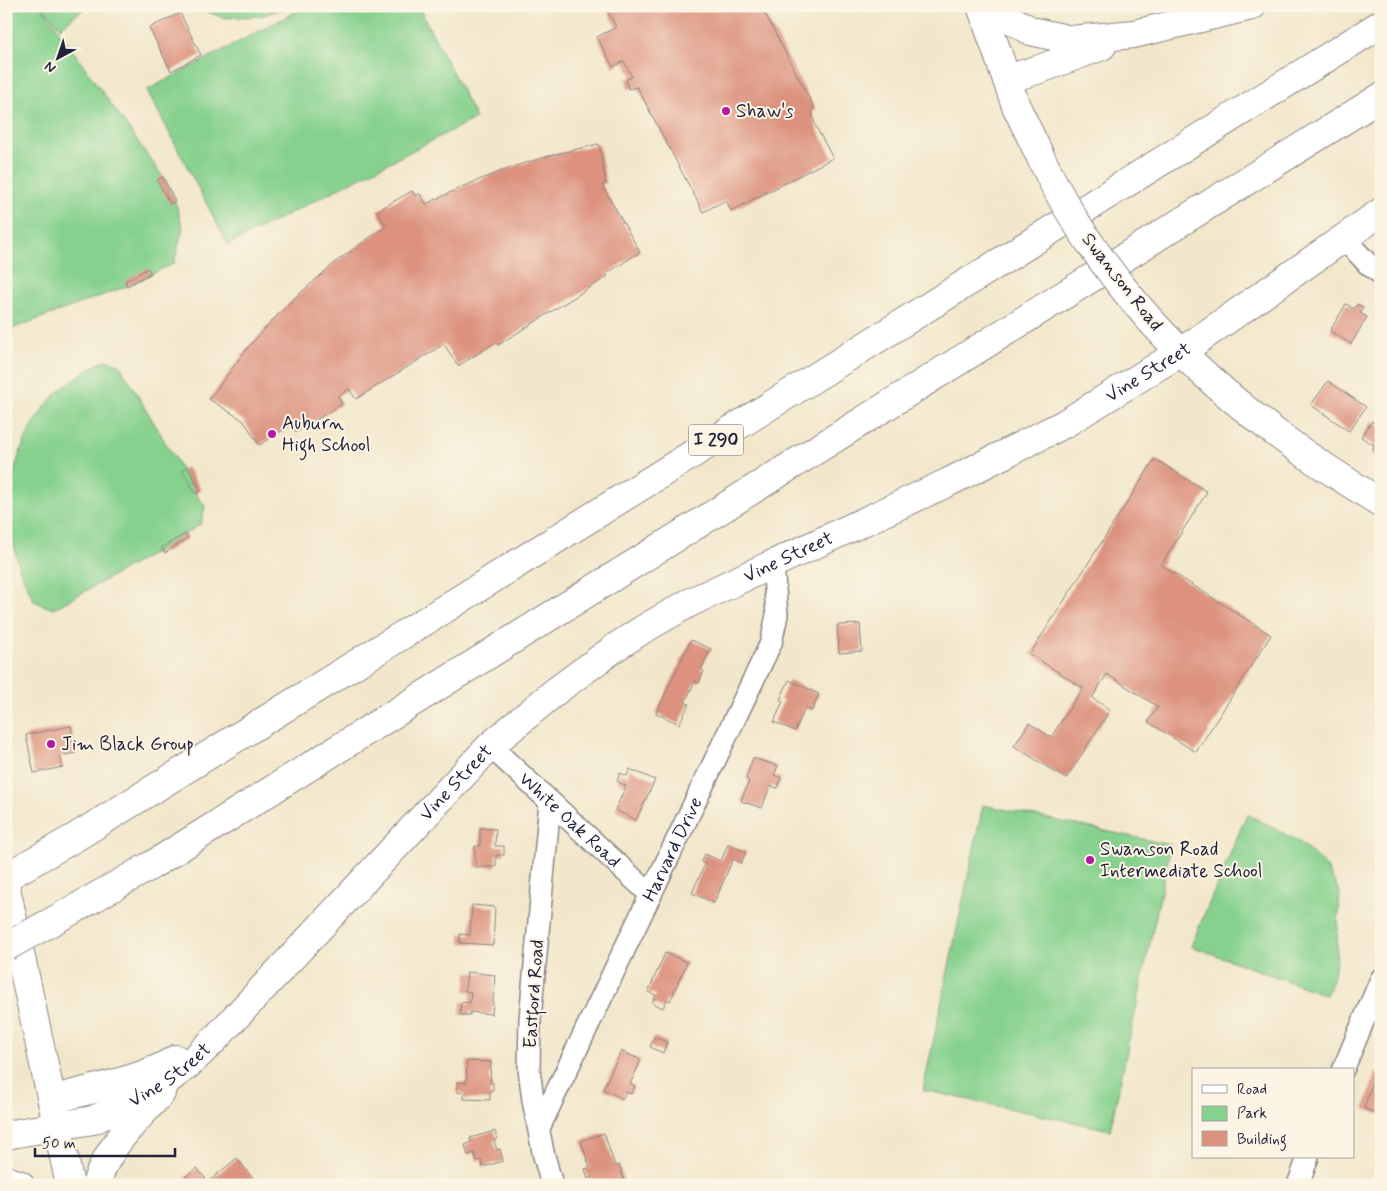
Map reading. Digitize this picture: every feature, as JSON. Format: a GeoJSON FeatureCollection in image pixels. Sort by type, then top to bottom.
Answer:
{"type":"FeatureCollection","features":[{"type":"Feature","properties":{"kind":"main road","name":"Swanson Road"},"geometry":{"type":"LineString","coordinates":[[981,6],[1016,106],[1057,191],[1076,223],[1121,286],[1181,352],[1229,396],[1300,450],[1381,502]]}},
{"type":"Feature","properties":{"kind":"main road"},"geometry":{"type":"LineString","coordinates":[[994,6],[1005,16],[1031,31],[1071,40],[1134,34]]}},
{"type":"Feature","properties":{"kind":"main road"},"geometry":{"type":"LineString","coordinates":[[1007,79],[1040,70],[1134,34],[1252,6]]}},
{"type":"Feature","properties":{"kind":"main road","name":"I 290"},"geometry":{"type":"LineString","coordinates":[[6,877],[700,450],[1381,24]]}},
{"type":"Feature","properties":{"kind":"main road"},"geometry":{"type":"LineString","coordinates":[[6,947],[152,865],[1381,97]]}},
{"type":"Feature","properties":{"kind":"main road","name":"Vine Street"},"geometry":{"type":"LineString","coordinates":[[6,1135],[93,1120],[135,1100],[177,1074],[214,1040],[490,746],[556,691],[635,634],[689,603],[949,482],[1028,443],[1099,404],[1181,352],[1381,212]]}},
{"type":"Feature","properties":{"kind":"main road"},"geometry":{"type":"LineString","coordinates":[[6,888],[70,1185]]}},
{"type":"Feature","properties":{"kind":"main road","name":"Vine Street"},"geometry":{"type":"LineString","coordinates":[[52,1100],[110,1085],[152,1071],[171,1062],[207,1037],[262,989]]}},
{"type":"Feature","properties":{"kind":"main road"},"geometry":{"type":"LineString","coordinates":[[96,1185],[111,1151],[177,1074]]}},
{"type":"Feature","properties":{"kind":"main road"},"geometry":{"type":"LineString","coordinates":[[6,1180],[20,1185]]}},
{"type":"Feature","properties":{"kind":"street"},"geometry":{"type":"LineString","coordinates":[[1344,238],[1368,264],[1381,274]]}},
{"type":"Feature","properties":{"kind":"street","name":"Harvard Drive"},"geometry":{"type":"LineString","coordinates":[[539,1128],[774,635],[777,615],[772,564]]}},
{"type":"Feature","properties":{"kind":"street","name":"White Oak Road"},"geometry":{"type":"LineString","coordinates":[[490,746],[651,894]]}},
{"type":"Feature","properties":{"kind":"street","name":"Eastford Road"},"geometry":{"type":"LineString","coordinates":[[550,802],[529,1036],[530,1086],[545,1164],[552,1185]]}},
{"type":"Feature","properties":{"kind":"street"},"geometry":{"type":"LineString","coordinates":[[1344,1068],[1381,979]]}},
{"type":"Feature","properties":{"kind":"street"},"geometry":{"type":"LineString","coordinates":[[1298,1185],[1308,1158]]}},
{"type":"Feature","properties":{"kind":"green space"},"geometry":{"type":"Polygon","coordinates":[[[6,6],[41,6],[163,177],[175,201],[183,228],[174,263],[127,286],[6,331],[6,6]]]}},
{"type":"Feature","properties":{"kind":"green space"},"geometry":{"type":"Polygon","coordinates":[[[42,6],[87,6],[60,28],[42,6]]]}},
{"type":"Feature","properties":{"kind":"green space"},"geometry":{"type":"Polygon","coordinates":[[[191,6],[291,6],[261,16],[224,18],[191,6]]]}},
{"type":"Feature","properties":{"kind":"green space"},"geometry":{"type":"Polygon","coordinates":[[[307,6],[418,6],[476,118],[228,245],[147,90],[307,6]]]}},
{"type":"Feature","properties":{"kind":"green space"},"geometry":{"type":"Polygon","coordinates":[[[105,360],[119,364],[205,506],[201,524],[161,549],[53,609],[34,601],[20,570],[14,544],[10,507],[15,469],[25,440],[48,402],[69,383],[105,360]]]}},
{"type":"Feature","properties":{"kind":"green space"},"geometry":{"type":"Polygon","coordinates":[[[983,805],[1171,845],[1110,1130],[923,1090],[983,805]]]}},
{"type":"Feature","properties":{"kind":"green space"},"geometry":{"type":"Polygon","coordinates":[[[1247,814],[1298,841],[1325,865],[1340,892],[1336,961],[1334,975],[1326,995],[1191,946],[1247,814]]]}},
{"type":"Feature","properties":{"kind":"building"},"geometry":{"type":"Polygon","coordinates":[[[605,6],[761,6],[815,109],[812,111],[815,125],[833,158],[731,211],[726,200],[703,212],[637,87],[628,89],[626,79],[632,77],[624,61],[613,67],[597,37],[616,27],[605,6]]]}},
{"type":"Feature","properties":{"kind":"building"},"geometry":{"type":"Polygon","coordinates":[[[180,13],[201,55],[171,71],[149,28],[180,13]]]}},
{"type":"Feature","properties":{"kind":"building"},"geometry":{"type":"Polygon","coordinates":[[[599,144],[606,183],[602,185],[640,252],[606,274],[608,276],[498,345],[496,342],[458,366],[444,344],[356,399],[349,389],[338,396],[342,404],[296,432],[291,425],[259,445],[244,421],[209,399],[249,346],[288,304],[337,261],[386,226],[377,211],[412,191],[415,196],[420,194],[426,204],[464,186],[512,167],[599,144]]]}},
{"type":"Feature","properties":{"kind":"building"},"geometry":{"type":"Polygon","coordinates":[[[163,177],[175,201],[170,204],[157,180],[163,177]]]}},
{"type":"Feature","properties":{"kind":"building"},"geometry":{"type":"Polygon","coordinates":[[[148,268],[151,273],[127,286],[125,281],[148,268]]]}},
{"type":"Feature","properties":{"kind":"building"},"geometry":{"type":"Polygon","coordinates":[[[1346,304],[1354,309],[1357,304],[1363,307],[1360,313],[1367,317],[1351,344],[1330,331],[1346,304]]]}},
{"type":"Feature","properties":{"kind":"building"},"geometry":{"type":"Polygon","coordinates":[[[1328,381],[1366,407],[1349,431],[1311,405],[1328,381]]]}},
{"type":"Feature","properties":{"kind":"building"},"geometry":{"type":"Polygon","coordinates":[[[1372,421],[1381,427],[1381,456],[1372,451],[1375,446],[1361,437],[1372,421]]]}},
{"type":"Feature","properties":{"kind":"building"},"geometry":{"type":"Polygon","coordinates":[[[1155,459],[1207,492],[1161,565],[1271,635],[1196,752],[1148,722],[1158,707],[1107,674],[1092,698],[1110,710],[1066,779],[1014,746],[1029,723],[1051,737],[1083,688],[1030,654],[1155,459]]]}},
{"type":"Feature","properties":{"kind":"building"},"geometry":{"type":"Polygon","coordinates":[[[187,467],[201,490],[196,494],[182,470],[187,467]]]}},
{"type":"Feature","properties":{"kind":"building"},"geometry":{"type":"Polygon","coordinates":[[[185,534],[188,538],[165,553],[161,548],[185,534]]]}},
{"type":"Feature","properties":{"kind":"building"},"geometry":{"type":"Polygon","coordinates":[[[860,624],[862,651],[839,653],[837,625],[860,624]]]}},
{"type":"Feature","properties":{"kind":"building"},"geometry":{"type":"Polygon","coordinates":[[[691,640],[711,649],[701,669],[704,671],[699,683],[695,681],[685,702],[689,704],[679,724],[656,713],[691,640]]]}},
{"type":"Feature","properties":{"kind":"building"},"geometry":{"type":"Polygon","coordinates":[[[789,680],[819,694],[812,711],[805,708],[795,731],[774,722],[783,701],[780,700],[789,680]]]}},
{"type":"Feature","properties":{"kind":"building","name":"Jim Black Group"},"geometry":{"type":"Polygon","coordinates":[[[71,726],[76,753],[60,756],[63,767],[34,773],[26,735],[71,726]]]}},
{"type":"Feature","properties":{"kind":"building"},"geometry":{"type":"Polygon","coordinates":[[[753,758],[778,766],[774,775],[781,778],[778,788],[770,786],[762,808],[741,801],[749,781],[746,779],[753,758]]]}},
{"type":"Feature","properties":{"kind":"building"},"geometry":{"type":"Polygon","coordinates":[[[630,769],[655,780],[636,820],[615,810],[626,786],[617,781],[620,773],[627,776],[630,769]]]}},
{"type":"Feature","properties":{"kind":"building"},"geometry":{"type":"Polygon","coordinates":[[[480,828],[496,829],[495,846],[504,846],[504,855],[496,855],[496,867],[475,867],[475,846],[480,846],[480,828]]]}},
{"type":"Feature","properties":{"kind":"building"},"geometry":{"type":"Polygon","coordinates":[[[728,844],[746,852],[741,863],[733,859],[714,903],[692,893],[705,864],[701,862],[705,854],[721,861],[728,844]]]}},
{"type":"Feature","properties":{"kind":"building"},"geometry":{"type":"Polygon","coordinates":[[[472,905],[495,907],[493,945],[460,943],[460,934],[470,935],[472,905]]]}},
{"type":"Feature","properties":{"kind":"building"},"geometry":{"type":"Polygon","coordinates":[[[665,953],[687,962],[670,1001],[667,999],[663,1008],[652,1003],[656,995],[648,992],[665,953]]]}},
{"type":"Feature","properties":{"kind":"building"},"geometry":{"type":"Polygon","coordinates":[[[467,972],[495,975],[492,1014],[470,1012],[470,1015],[460,1015],[461,1002],[470,1003],[471,992],[465,991],[467,972]]]}},
{"type":"Feature","properties":{"kind":"building"},"geometry":{"type":"Polygon","coordinates":[[[654,1037],[667,1042],[663,1053],[650,1047],[654,1037]]]}},
{"type":"Feature","properties":{"kind":"building"},"geometry":{"type":"Polygon","coordinates":[[[621,1051],[641,1060],[630,1084],[635,1086],[631,1094],[626,1092],[623,1099],[603,1089],[621,1051]]]}},
{"type":"Feature","properties":{"kind":"building"},"geometry":{"type":"Polygon","coordinates":[[[467,1061],[491,1062],[490,1083],[493,1083],[493,1090],[490,1090],[490,1100],[464,1099],[464,1093],[457,1092],[457,1082],[466,1083],[467,1061]]]}},
{"type":"Feature","properties":{"kind":"building"},"geometry":{"type":"Polygon","coordinates":[[[1375,1073],[1381,1075],[1381,1114],[1364,1109],[1375,1073]]]}},
{"type":"Feature","properties":{"kind":"building"},"geometry":{"type":"Polygon","coordinates":[[[495,1131],[497,1139],[494,1140],[497,1150],[500,1149],[503,1161],[483,1167],[481,1160],[477,1161],[474,1153],[468,1155],[465,1145],[471,1142],[470,1138],[495,1131]]]}},
{"type":"Feature","properties":{"kind":"building"},"geometry":{"type":"Polygon","coordinates":[[[604,1133],[615,1166],[619,1165],[624,1180],[608,1185],[595,1185],[592,1177],[588,1179],[585,1169],[590,1168],[581,1141],[604,1133]]]}},
{"type":"Feature","properties":{"kind":"building"},"geometry":{"type":"Polygon","coordinates":[[[237,1158],[258,1185],[191,1185],[185,1177],[197,1168],[208,1182],[237,1158]]]}},
{"type":"Feature","properties":{"kind":"place","name":"Shaw's"},"geometry":{"type":"Point","coordinates":[726,111]}},
{"type":"Feature","properties":{"kind":"place","name":"Auburn High School"},"geometry":{"type":"Point","coordinates":[272,434]}},
{"type":"Feature","properties":{"kind":"place","name":"Jim Black Group"},"geometry":{"type":"Point","coordinates":[51,744]}},
{"type":"Feature","properties":{"kind":"place","name":"Swanson Road Intermediate School"},"geometry":{"type":"Point","coordinates":[1090,860]}}]}
